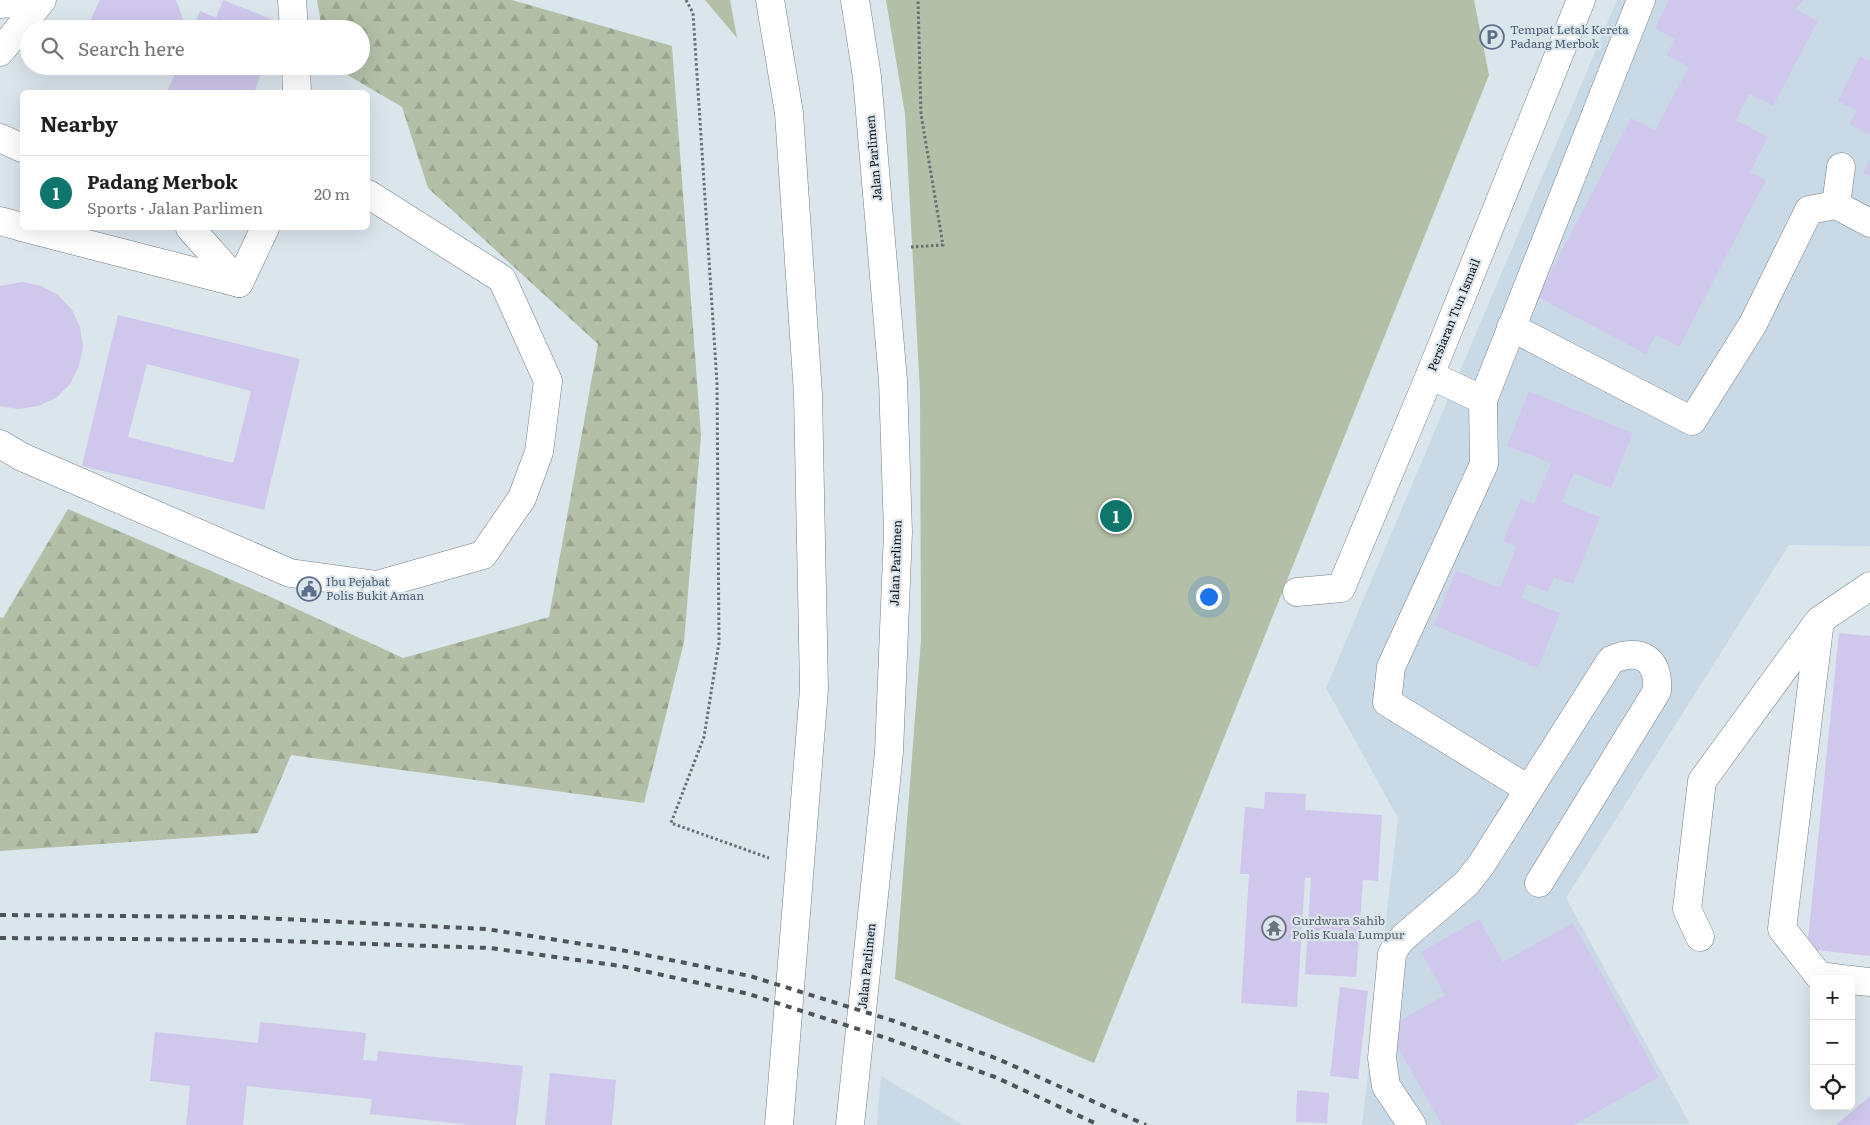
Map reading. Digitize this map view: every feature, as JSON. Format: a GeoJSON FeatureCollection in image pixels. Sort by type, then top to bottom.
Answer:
{"type":"FeatureCollection","features":[{"type":"Feature","properties":{"kind":"street"},"geometry":{"type":"LineString","coordinates":[[770,0],[789,114],[808,394],[814,689],[779,1125]]}},
{"type":"Feature","properties":{"kind":"street","name":"Jalan Parlimen"},"geometry":{"type":"LineString","coordinates":[[850,1125],[889,752],[898,532],[892,371],[867,77],[855,0]]}},
{"type":"Feature","properties":{"kind":"street","name":"Persiaran Tun Ismail"},"geometry":{"type":"LineString","coordinates":[[1297,592],[1341,588],[1430,375],[1581,0]]}},
{"type":"Feature","properties":{"kind":"street"},"geometry":{"type":"LineString","coordinates":[[1528,789],[1387,702],[1391,667],[1484,464],[1483,400],[1641,0]]}},
{"type":"Feature","properties":{"kind":"street"},"geometry":{"type":"LineString","coordinates":[[0,4],[41,1]]}},
{"type":"Feature","properties":{"kind":"street"},"geometry":{"type":"LineString","coordinates":[[26,20],[41,1]]}},
{"type":"Feature","properties":{"kind":"street"},"geometry":{"type":"LineString","coordinates":[[291,1],[293,20]]}},
{"type":"Feature","properties":{"kind":"street"},"geometry":{"type":"LineString","coordinates":[[0,52],[20,27]]}},
{"type":"Feature","properties":{"kind":"street"},"geometry":{"type":"LineString","coordinates":[[296,75],[297,90]]}},
{"type":"Feature","properties":{"kind":"street"},"geometry":{"type":"LineString","coordinates":[[0,138],[20,147]]}},
{"type":"Feature","properties":{"kind":"street"},"geometry":{"type":"LineString","coordinates":[[1836,205],[1841,167]]}},
{"type":"Feature","properties":{"kind":"street"},"geometry":{"type":"LineString","coordinates":[[0,444],[22,457],[290,573],[377,585],[483,555],[522,498],[540,452],[548,381],[502,279],[370,195]]}},
{"type":"Feature","properties":{"kind":"street"},"geometry":{"type":"LineString","coordinates":[[1511,328],[1692,421],[1753,324],[1809,210],[1836,205],[1870,223]]}},
{"type":"Feature","properties":{"kind":"street"},"geometry":{"type":"LineString","coordinates":[[0,221],[20,226]]}},
{"type":"Feature","properties":{"kind":"street"},"geometry":{"type":"LineString","coordinates":[[36,230],[239,283]]}},
{"type":"Feature","properties":{"kind":"street"},"geometry":{"type":"LineString","coordinates":[[192,230],[239,283]]}},
{"type":"Feature","properties":{"kind":"street"},"geometry":{"type":"LineString","coordinates":[[239,283],[264,230]]}},
{"type":"Feature","properties":{"kind":"street"},"geometry":{"type":"LineString","coordinates":[[1430,375],[1483,400]]}},
{"type":"Feature","properties":{"kind":"street"},"geometry":{"type":"LineString","coordinates":[[1700,937],[1687,909],[1702,781],[1820,620],[1870,586]]}},
{"type":"Feature","properties":{"kind":"street"},"geometry":{"type":"LineString","coordinates":[[1818,975],[1782,929],[1820,620]]}},
{"type":"Feature","properties":{"kind":"street"},"geometry":{"type":"LineString","coordinates":[[1412,1125],[1386,1086],[1382,1058],[1392,954],[1406,934],[1466,884],[1482,865],[1528,789],[1611,660],[1622,655],[1635,655],[1647,658],[1654,667],[1658,679],[1657,691],[1539,883]]}},
{"type":"Feature","properties":{"kind":"street"},"geometry":{"type":"LineString","coordinates":[[1855,980],[1870,982]]}},
{"type":"Feature","properties":{"kind":"path"},"geometry":{"type":"LineString","coordinates":[[686,0],[693,13],[717,383],[719,643],[704,737],[671,823],[771,858]]}},
{"type":"Feature","properties":{"kind":"path"},"geometry":{"type":"LineString","coordinates":[[918,0],[921,114],[943,245],[926,247]]}},
{"type":"Feature","properties":{"kind":"shaded area"},"geometry":{"type":"Polygon","coordinates":[[[1617,0],[1870,0],[1870,546],[1789,545],[1566,898],[1690,1124],[1362,1125],[1398,818],[1326,688],[1617,0]]]}},
{"type":"Feature","properties":{"kind":"shaded area"},"geometry":{"type":"Polygon","coordinates":[[[881,1076],[963,1125],[877,1125],[881,1076]]]}},
{"type":"Feature","properties":{"kind":"green space"},"geometry":{"type":"Polygon","coordinates":[[[317,0],[512,0],[672,46],[701,435],[684,642],[644,803],[291,755],[258,833],[0,851],[0,617],[3,618],[68,509],[273,598],[403,658],[549,617],[598,344],[428,188],[402,107],[347,75],[370,75],[370,20],[320,20],[317,0]]]}},
{"type":"Feature","properties":{"kind":"green space"},"geometry":{"type":"Polygon","coordinates":[[[705,0],[730,0],[737,38],[705,0]]]}},
{"type":"Feature","properties":{"kind":"green space"},"geometry":{"type":"Polygon","coordinates":[[[886,0],[1474,0],[1489,75],[1094,1063],[895,979],[921,640],[920,392],[905,114],[886,0]]]}},
{"type":"Feature","properties":{"kind":"building"},"geometry":{"type":"Polygon","coordinates":[[[100,0],[176,0],[183,19],[183,20],[90,20],[100,0]]]}},
{"type":"Feature","properties":{"kind":"building"},"geometry":{"type":"Polygon","coordinates":[[[223,0],[273,20],[196,20],[200,11],[216,18],[223,0]]]}},
{"type":"Feature","properties":{"kind":"building"},"geometry":{"type":"Polygon","coordinates":[[[1669,0],[1804,0],[1795,9],[1818,21],[1773,106],[1749,94],[1736,120],[1768,137],[1750,172],[1766,180],[1679,347],[1656,335],[1646,354],[1538,297],[1631,118],[1655,130],[1689,67],[1667,55],[1675,39],[1655,28],[1669,0]]]}},
{"type":"Feature","properties":{"kind":"building"},"geometry":{"type":"Polygon","coordinates":[[[1860,56],[1870,61],[1870,135],[1850,124],[1857,111],[1838,101],[1860,56]]]}},
{"type":"Feature","properties":{"kind":"building"},"geometry":{"type":"Polygon","coordinates":[[[174,75],[261,75],[255,90],[168,90],[174,75]]]}},
{"type":"Feature","properties":{"kind":"building"},"geometry":{"type":"Polygon","coordinates":[[[1870,160],[1870,176],[1863,173],[1870,160]]]}},
{"type":"Feature","properties":{"kind":"building"},"geometry":{"type":"Polygon","coordinates":[[[22,282],[41,286],[58,295],[72,310],[80,327],[83,347],[79,366],[70,384],[56,398],[38,406],[18,409],[0,406],[0,286],[22,282]]]}},
{"type":"Feature","properties":{"kind":"building"},"geometry":{"type":"Polygon","coordinates":[[[118,315],[300,359],[264,510],[82,466],[118,315]],[[147,364],[128,437],[233,463],[251,391],[147,364]]]}},
{"type":"Feature","properties":{"kind":"building"},"geometry":{"type":"Polygon","coordinates":[[[1529,391],[1633,433],[1611,488],[1574,473],[1562,502],[1600,517],[1573,584],[1554,577],[1548,592],[1527,584],[1521,598],[1560,613],[1538,668],[1434,625],[1456,571],[1500,588],[1516,547],[1503,541],[1521,499],[1534,504],[1551,463],[1507,446],[1529,391]]]}},
{"type":"Feature","properties":{"kind":"building"},"geometry":{"type":"Polygon","coordinates":[[[1839,633],[1870,636],[1870,956],[1807,949],[1839,633]]]}},
{"type":"Feature","properties":{"kind":"building","name":"Gurdwara Sahib Polis Kuala Lumpur"},"geometry":{"type":"Polygon","coordinates":[[[1265,792],[1306,794],[1305,810],[1382,815],[1378,881],[1363,880],[1356,977],[1305,974],[1311,878],[1305,878],[1297,1007],[1241,1003],[1249,874],[1240,874],[1245,807],[1264,809],[1265,792]]]}},
{"type":"Feature","properties":{"kind":"building"},"geometry":{"type":"Polygon","coordinates":[[[1479,919],[1503,962],[1573,923],[1659,1077],[1574,1125],[1442,1125],[1387,1028],[1445,995],[1421,952],[1479,919]]]}},
{"type":"Feature","properties":{"kind":"building"},"geometry":{"type":"Polygon","coordinates":[[[1340,987],[1368,991],[1358,1079],[1330,1076],[1340,987]]]}},
{"type":"Feature","properties":{"kind":"building"},"geometry":{"type":"Polygon","coordinates":[[[260,1022],[366,1033],[363,1060],[377,1061],[378,1051],[523,1066],[516,1125],[471,1125],[370,1114],[372,1099],[247,1086],[243,1125],[186,1125],[190,1086],[150,1081],[155,1032],[258,1043],[260,1022]]]}},
{"type":"Feature","properties":{"kind":"building"},"geometry":{"type":"Polygon","coordinates":[[[550,1073],[616,1080],[612,1125],[545,1125],[550,1073]]]}},
{"type":"Feature","properties":{"kind":"building"},"geometry":{"type":"Polygon","coordinates":[[[1297,1090],[1329,1093],[1327,1123],[1296,1122],[1297,1090]]]}},
{"type":"Feature","properties":{"kind":"building"},"geometry":{"type":"Polygon","coordinates":[[[1870,1096],[1870,1125],[1836,1125],[1855,1110],[1870,1096]]]}},
{"type":"Feature","properties":{"kind":"railway"},"geometry":{"type":"LineString","coordinates":[[0,915],[242,917],[486,929],[621,950],[750,976],[894,1021],[998,1059],[1146,1125]]}},
{"type":"Feature","properties":{"kind":"railway"},"geometry":{"type":"LineString","coordinates":[[0,938],[251,940],[490,948],[621,966],[749,994],[889,1039],[995,1077],[1099,1125]]}},
{"type":"Feature","properties":{"kind":"place","name":"Tempat Letak Kereta Padang Merbok"},"geometry":{"type":"Point","coordinates":[1492,37]}},
{"type":"Feature","properties":{"kind":"place","name":"Padang Merbok"},"geometry":{"type":"Point","coordinates":[1116,516]}},
{"type":"Feature","properties":{"kind":"place","name":"Ibu Pejabat Polis Bukit Aman"},"geometry":{"type":"Point","coordinates":[309,589]}},
{"type":"Feature","properties":{"kind":"place","name":"Gurdwara Sahib Polis Kuala Lumpur"},"geometry":{"type":"Point","coordinates":[1274,928]}}]}
